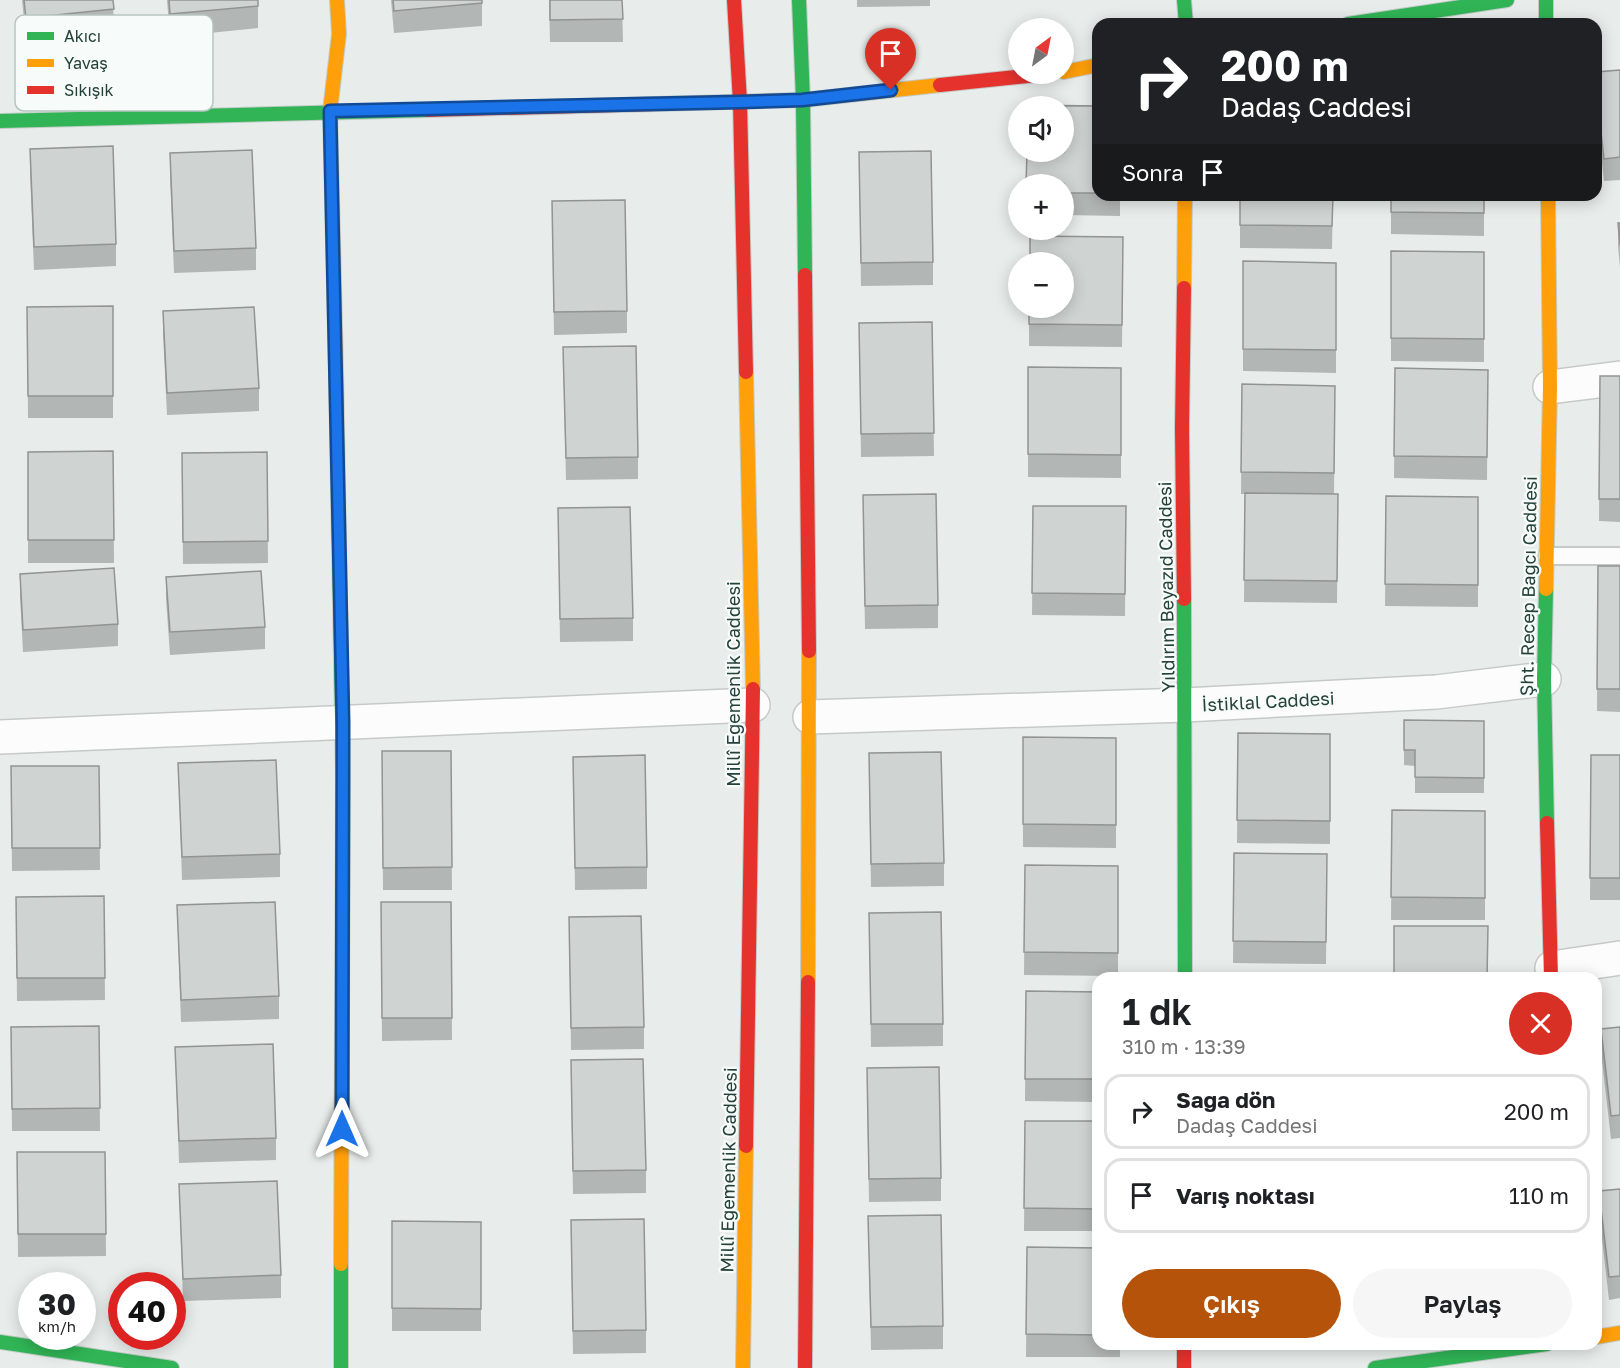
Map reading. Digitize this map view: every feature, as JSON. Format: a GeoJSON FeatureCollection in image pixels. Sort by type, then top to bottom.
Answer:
{"type":"FeatureCollection","features":[{"type":"Feature","properties":{"kind":"street"},"geometry":{"type":"LineString","coordinates":[[337,0],[339,34],[330,111],[343,723],[341,1368]]}},
{"type":"Feature","properties":{"kind":"street","name":"Millî Egemenlik Caddesi"},"geometry":{"type":"LineString","coordinates":[[734,0],[740,102],[753,705],[743,1368]]}},
{"type":"Feature","properties":{"kind":"street"},"geometry":{"type":"LineString","coordinates":[[799,0],[810,717],[805,1368]]}},
{"type":"Feature","properties":{"kind":"street"},"geometry":{"type":"LineString","coordinates":[[1184,0],[1186,18]]}},
{"type":"Feature","properties":{"kind":"street"},"geometry":{"type":"LineString","coordinates":[[1388,18],[1508,0]]}},
{"type":"Feature","properties":{"kind":"street"},"geometry":{"type":"LineString","coordinates":[[1546,0],[1546,18]]}},
{"type":"Feature","properties":{"kind":"street"},"geometry":{"type":"LineString","coordinates":[[1074,70],[1092,66]]}},
{"type":"Feature","properties":{"kind":"street"},"geometry":{"type":"LineString","coordinates":[[0,121],[802,100],[1008,78]]}},
{"type":"Feature","properties":{"kind":"street","name":"Yıldırım Beyazıd Caddesi"},"geometry":{"type":"LineString","coordinates":[[1185,201],[1182,428],[1185,972]]}},
{"type":"Feature","properties":{"kind":"street","name":"Şht. Recep Bağcı Caddesi"},"geometry":{"type":"LineString","coordinates":[[1548,201],[1550,387],[1544,679],[1552,972]]}},
{"type":"Feature","properties":{"kind":"street"},"geometry":{"type":"LineString","coordinates":[[1550,387],[1620,378]]}},
{"type":"Feature","properties":{"kind":"street","name":"İstiklal Caddesi"},"geometry":{"type":"LineString","coordinates":[[810,717],[1185,705],[1436,692],[1544,679]]}},
{"type":"Feature","properties":{"kind":"street"},"geometry":{"type":"LineString","coordinates":[[0,737],[753,705]]}},
{"type":"Feature","properties":{"kind":"street"},"geometry":{"type":"LineString","coordinates":[[1557,972],[1620,958]]}},
{"type":"Feature","properties":{"kind":"street"},"geometry":{"type":"LineString","coordinates":[[1602,1336],[1620,1333]]}},
{"type":"Feature","properties":{"kind":"street"},"geometry":{"type":"LineString","coordinates":[[0,1342],[171,1368]]}},
{"type":"Feature","properties":{"kind":"street"},"geometry":{"type":"LineString","coordinates":[[1184,1350],[1184,1368]]}},
{"type":"Feature","properties":{"kind":"street"},"geometry":{"type":"LineString","coordinates":[[1376,1368],[1505,1350]]}},
{"type":"Feature","properties":{"kind":"street"},"geometry":{"type":"LineString","coordinates":[[1549,1350],[1551,1360]]}},
{"type":"Feature","properties":{"kind":"lane"},"geometry":{"type":"LineString","coordinates":[[1547,556],[1620,556]]}},
{"type":"Feature","properties":{"kind":"building"},"geometry":{"type":"Polygon","coordinates":[[[24,0],[113,0],[114,9],[55,15],[26,15],[24,0]]]}},
{"type":"Feature","properties":{"kind":"building"},"geometry":{"type":"Polygon","coordinates":[[[169,0],[258,0],[258,6],[170,14],[169,0]]]}},
{"type":"Feature","properties":{"kind":"building"},"geometry":{"type":"Polygon","coordinates":[[[393,0],[482,0],[482,3],[394,11],[393,0]]]}},
{"type":"Feature","properties":{"kind":"building"},"geometry":{"type":"Polygon","coordinates":[[[550,0],[622,0],[623,19],[550,20],[550,0]]]}},
{"type":"Feature","properties":{"kind":"building"},"geometry":{"type":"Polygon","coordinates":[[[1620,70],[1620,157],[1604,159],[1602,141],[1602,72],[1620,70]]]}},
{"type":"Feature","properties":{"kind":"building"},"geometry":{"type":"Polygon","coordinates":[[[1074,106],[1092,106],[1092,193],[1074,193],[1074,174],[1026,174],[1027,162],[1074,162],[1074,106]]]}},
{"type":"Feature","properties":{"kind":"building"},"geometry":{"type":"Polygon","coordinates":[[[113,146],[116,244],[34,247],[30,149],[113,146]]]}},
{"type":"Feature","properties":{"kind":"building"},"geometry":{"type":"Polygon","coordinates":[[[252,150],[256,248],[174,251],[170,153],[252,150]]]}},
{"type":"Feature","properties":{"kind":"building"},"geometry":{"type":"Polygon","coordinates":[[[931,151],[933,262],[861,263],[859,152],[931,151]]]}},
{"type":"Feature","properties":{"kind":"building"},"geometry":{"type":"Polygon","coordinates":[[[625,200],[627,311],[554,312],[552,201],[625,200]]]}},
{"type":"Feature","properties":{"kind":"building"},"geometry":{"type":"Polygon","coordinates":[[[1240,201],[1333,201],[1332,226],[1240,225],[1240,201]]]}},
{"type":"Feature","properties":{"kind":"building"},"geometry":{"type":"Polygon","coordinates":[[[1391,201],[1484,201],[1484,213],[1391,212],[1391,201]]]}},
{"type":"Feature","properties":{"kind":"building"},"geometry":{"type":"Polygon","coordinates":[[[1074,236],[1123,237],[1122,325],[1029,324],[1029,318],[1074,318],[1074,252],[1030,252],[1030,240],[1074,240],[1074,236]]]}},
{"type":"Feature","properties":{"kind":"building"},"geometry":{"type":"Polygon","coordinates":[[[1391,251],[1484,252],[1484,339],[1391,338],[1391,251]]]}},
{"type":"Feature","properties":{"kind":"building"},"geometry":{"type":"Polygon","coordinates":[[[1243,261],[1336,263],[1336,350],[1243,349],[1243,261]]]}},
{"type":"Feature","properties":{"kind":"building"},"geometry":{"type":"Polygon","coordinates":[[[113,306],[113,396],[28,396],[27,307],[113,306]]]}},
{"type":"Feature","properties":{"kind":"building"},"geometry":{"type":"Polygon","coordinates":[[[254,307],[259,388],[167,393],[163,311],[254,307]]]}},
{"type":"Feature","properties":{"kind":"building"},"geometry":{"type":"Polygon","coordinates":[[[932,322],[934,433],[861,434],[859,323],[932,322]]]}},
{"type":"Feature","properties":{"kind":"building"},"geometry":{"type":"Polygon","coordinates":[[[636,346],[638,457],[566,458],[563,347],[636,346]]]}},
{"type":"Feature","properties":{"kind":"building"},"geometry":{"type":"Polygon","coordinates":[[[1028,367],[1121,368],[1121,455],[1028,454],[1028,367]]]}},
{"type":"Feature","properties":{"kind":"building"},"geometry":{"type":"Polygon","coordinates":[[[1395,368],[1488,370],[1487,457],[1394,456],[1395,368]]]}},
{"type":"Feature","properties":{"kind":"building"},"geometry":{"type":"Polygon","coordinates":[[[1600,376],[1620,376],[1620,499],[1599,499],[1600,376]]]}},
{"type":"Feature","properties":{"kind":"building"},"geometry":{"type":"Polygon","coordinates":[[[1242,384],[1335,386],[1334,473],[1241,472],[1242,384]]]}},
{"type":"Feature","properties":{"kind":"building"},"geometry":{"type":"Polygon","coordinates":[[[113,451],[114,540],[28,540],[28,452],[113,451]]]}},
{"type":"Feature","properties":{"kind":"building"},"geometry":{"type":"Polygon","coordinates":[[[267,452],[268,541],[183,542],[182,453],[267,452]]]}},
{"type":"Feature","properties":{"kind":"building"},"geometry":{"type":"Polygon","coordinates":[[[1245,493],[1338,494],[1337,581],[1244,580],[1245,493]]]}},
{"type":"Feature","properties":{"kind":"building"},"geometry":{"type":"Polygon","coordinates":[[[936,494],[938,605],[865,606],[863,495],[936,494]]]}},
{"type":"Feature","properties":{"kind":"building"},"geometry":{"type":"Polygon","coordinates":[[[1386,496],[1478,497],[1478,585],[1385,584],[1386,496]]]}},
{"type":"Feature","properties":{"kind":"building"},"geometry":{"type":"Polygon","coordinates":[[[1033,506],[1126,506],[1125,594],[1032,593],[1033,506]]]}},
{"type":"Feature","properties":{"kind":"building"},"geometry":{"type":"Polygon","coordinates":[[[630,507],[633,618],[560,619],[558,508],[630,507]]]}},
{"type":"Feature","properties":{"kind":"building"},"geometry":{"type":"Polygon","coordinates":[[[1598,566],[1620,566],[1620,689],[1597,689],[1598,566]]]}},
{"type":"Feature","properties":{"kind":"building"},"geometry":{"type":"Polygon","coordinates":[[[114,568],[118,624],[23,630],[20,574],[114,568]]]}},
{"type":"Feature","properties":{"kind":"building"},"geometry":{"type":"Polygon","coordinates":[[[261,571],[265,627],[170,632],[166,577],[261,571]]]}},
{"type":"Feature","properties":{"kind":"building"},"geometry":{"type":"Polygon","coordinates":[[[1404,720],[1484,721],[1484,778],[1415,777],[1415,750],[1404,750],[1404,720]]]}},
{"type":"Feature","properties":{"kind":"building"},"geometry":{"type":"Polygon","coordinates":[[[1238,733],[1330,734],[1330,821],[1237,820],[1238,733]]]}},
{"type":"Feature","properties":{"kind":"building"},"geometry":{"type":"Polygon","coordinates":[[[1023,737],[1116,738],[1116,825],[1023,824],[1023,737]]]}},
{"type":"Feature","properties":{"kind":"building"},"geometry":{"type":"Polygon","coordinates":[[[382,751],[451,751],[452,867],[383,868],[382,751]]]}},
{"type":"Feature","properties":{"kind":"building"},"geometry":{"type":"Polygon","coordinates":[[[941,752],[944,863],[871,864],[869,753],[941,752]]]}},
{"type":"Feature","properties":{"kind":"building"},"geometry":{"type":"Polygon","coordinates":[[[645,755],[647,867],[575,868],[573,757],[645,755]]]}},
{"type":"Feature","properties":{"kind":"building"},"geometry":{"type":"Polygon","coordinates":[[[1591,755],[1620,755],[1620,878],[1590,878],[1591,755]]]}},
{"type":"Feature","properties":{"kind":"building"},"geometry":{"type":"Polygon","coordinates":[[[276,760],[280,854],[182,857],[178,763],[276,760]]]}},
{"type":"Feature","properties":{"kind":"building"},"geometry":{"type":"Polygon","coordinates":[[[11,766],[99,766],[100,848],[12,848],[11,766]]]}},
{"type":"Feature","properties":{"kind":"building"},"geometry":{"type":"Polygon","coordinates":[[[1392,810],[1485,811],[1485,898],[1391,897],[1392,810]]]}},
{"type":"Feature","properties":{"kind":"building"},"geometry":{"type":"Polygon","coordinates":[[[1234,853],[1327,854],[1326,942],[1233,941],[1234,853]]]}},
{"type":"Feature","properties":{"kind":"building"},"geometry":{"type":"Polygon","coordinates":[[[1025,865],[1118,866],[1118,953],[1024,952],[1025,865]]]}},
{"type":"Feature","properties":{"kind":"building"},"geometry":{"type":"Polygon","coordinates":[[[104,896],[105,978],[17,978],[16,897],[104,896]]]}},
{"type":"Feature","properties":{"kind":"building"},"geometry":{"type":"Polygon","coordinates":[[[275,902],[279,996],[181,1000],[177,905],[275,902]]]}},
{"type":"Feature","properties":{"kind":"building"},"geometry":{"type":"Polygon","coordinates":[[[381,902],[451,902],[452,1018],[382,1018],[381,902]]]}},
{"type":"Feature","properties":{"kind":"building"},"geometry":{"type":"Polygon","coordinates":[[[941,912],[943,1024],[871,1024],[869,913],[941,912]]]}},
{"type":"Feature","properties":{"kind":"building"},"geometry":{"type":"Polygon","coordinates":[[[641,916],[644,1027],[571,1028],[569,917],[641,916]]]}},
{"type":"Feature","properties":{"kind":"building"},"geometry":{"type":"Polygon","coordinates":[[[1394,926],[1488,926],[1487,972],[1394,972],[1394,926]]]}},
{"type":"Feature","properties":{"kind":"building"},"geometry":{"type":"Polygon","coordinates":[[[1026,991],[1092,992],[1092,1079],[1025,1079],[1026,991]]]}},
{"type":"Feature","properties":{"kind":"building"},"geometry":{"type":"Polygon","coordinates":[[[99,1026],[100,1108],[12,1109],[11,1027],[99,1026]]]}},
{"type":"Feature","properties":{"kind":"building"},"geometry":{"type":"Polygon","coordinates":[[[1620,1027],[1620,1115],[1611,1116],[1602,1029],[1620,1027]]]}},
{"type":"Feature","properties":{"kind":"building"},"geometry":{"type":"Polygon","coordinates":[[[273,1044],[276,1138],[179,1141],[175,1047],[273,1044]]]}},
{"type":"Feature","properties":{"kind":"building"},"geometry":{"type":"Polygon","coordinates":[[[643,1059],[646,1170],[573,1171],[571,1060],[643,1059]]]}},
{"type":"Feature","properties":{"kind":"building"},"geometry":{"type":"Polygon","coordinates":[[[939,1067],[941,1178],[869,1179],[867,1068],[939,1067]]]}},
{"type":"Feature","properties":{"kind":"building"},"geometry":{"type":"Polygon","coordinates":[[[1025,1121],[1092,1121],[1092,1209],[1024,1208],[1025,1121]]]}},
{"type":"Feature","properties":{"kind":"building"},"geometry":{"type":"Polygon","coordinates":[[[17,1152],[105,1152],[106,1234],[18,1234],[17,1152]]]}},
{"type":"Feature","properties":{"kind":"building"},"geometry":{"type":"Polygon","coordinates":[[[277,1181],[281,1275],[186,1279],[186,1272],[183,1272],[179,1184],[277,1181]]]}},
{"type":"Feature","properties":{"kind":"building"},"geometry":{"type":"Polygon","coordinates":[[[1620,1189],[1620,1276],[1609,1277],[1602,1217],[1602,1191],[1620,1189]]]}},
{"type":"Feature","properties":{"kind":"building"},"geometry":{"type":"Polygon","coordinates":[[[941,1215],[943,1326],[871,1327],[868,1216],[941,1215]]]}},
{"type":"Feature","properties":{"kind":"building"},"geometry":{"type":"Polygon","coordinates":[[[644,1219],[646,1330],[573,1331],[571,1220],[644,1219]]]}},
{"type":"Feature","properties":{"kind":"building"},"geometry":{"type":"Polygon","coordinates":[[[392,1221],[481,1222],[481,1309],[392,1308],[392,1221]]]}},
{"type":"Feature","properties":{"kind":"building"},"geometry":{"type":"Polygon","coordinates":[[[1027,1247],[1092,1248],[1092,1335],[1026,1334],[1027,1247]]]}},
{"type":"Feature","properties":{"kind":"traffic: fast"},"geometry":{"type":"LineString","coordinates":[[799,0],[803,100],[805,275]]}},
{"type":"Feature","properties":{"kind":"traffic: fast"},"geometry":{"type":"LineString","coordinates":[[1184,0],[1186,18]]}},
{"type":"Feature","properties":{"kind":"traffic: fast"},"geometry":{"type":"LineString","coordinates":[[1388,18],[1507,0]]}},
{"type":"Feature","properties":{"kind":"traffic: fast"},"geometry":{"type":"LineString","coordinates":[[1546,0],[1546,18]]}},
{"type":"Feature","properties":{"kind":"traffic: fast"},"geometry":{"type":"LineString","coordinates":[[0,121],[428,110]]}},
{"type":"Feature","properties":{"kind":"traffic: fast"},"geometry":{"type":"LineString","coordinates":[[336,372],[343,777]]}},
{"type":"Feature","properties":{"kind":"traffic: fast"},"geometry":{"type":"LineString","coordinates":[[1546,589],[1544,679],[1547,823]]}},
{"type":"Feature","properties":{"kind":"traffic: fast"},"geometry":{"type":"LineString","coordinates":[[1184,599],[1185,972]]}},
{"type":"Feature","properties":{"kind":"traffic: fast"},"geometry":{"type":"LineString","coordinates":[[341,1264],[341,1368]]}},
{"type":"Feature","properties":{"kind":"traffic: fast"},"geometry":{"type":"LineString","coordinates":[[0,1342],[172,1368]]}},
{"type":"Feature","properties":{"kind":"traffic: fast"},"geometry":{"type":"LineString","coordinates":[[1375,1368],[1504,1350]]}},
{"type":"Feature","properties":{"kind":"traffic: slow"},"geometry":{"type":"LineString","coordinates":[[336,372],[330,111],[339,34],[337,0]]}},
{"type":"Feature","properties":{"kind":"traffic: slow"},"geometry":{"type":"LineString","coordinates":[[1074,70],[1092,66]]}},
{"type":"Feature","properties":{"kind":"traffic: slow"},"geometry":{"type":"LineString","coordinates":[[656,104],[803,100],[940,85]]}},
{"type":"Feature","properties":{"kind":"traffic: slow"},"geometry":{"type":"LineString","coordinates":[[1184,288],[1185,201]]}},
{"type":"Feature","properties":{"kind":"traffic: slow"},"geometry":{"type":"LineString","coordinates":[[1546,589],[1550,387],[1548,201]]}},
{"type":"Feature","properties":{"kind":"traffic: slow"},"geometry":{"type":"LineString","coordinates":[[746,372],[753,689]]}},
{"type":"Feature","properties":{"kind":"traffic: slow"},"geometry":{"type":"LineString","coordinates":[[808,982],[809,651]]}},
{"type":"Feature","properties":{"kind":"traffic: slow"},"geometry":{"type":"LineString","coordinates":[[341,1264],[343,777]]}},
{"type":"Feature","properties":{"kind":"traffic: slow"},"geometry":{"type":"LineString","coordinates":[[743,1368],[746,1146]]}},
{"type":"Feature","properties":{"kind":"traffic: slow"},"geometry":{"type":"LineString","coordinates":[[1602,1336],[1620,1333]]}},
{"type":"Feature","properties":{"kind":"traffic: jam"},"geometry":{"type":"LineString","coordinates":[[734,0],[740,102],[746,372]]}},
{"type":"Feature","properties":{"kind":"traffic: jam"},"geometry":{"type":"LineString","coordinates":[[940,85],[1008,78]]}},
{"type":"Feature","properties":{"kind":"traffic: jam"},"geometry":{"type":"LineString","coordinates":[[428,110],[656,104]]}},
{"type":"Feature","properties":{"kind":"traffic: jam"},"geometry":{"type":"LineString","coordinates":[[805,275],[809,651]]}},
{"type":"Feature","properties":{"kind":"traffic: jam"},"geometry":{"type":"LineString","coordinates":[[1184,288],[1182,428],[1184,599]]}},
{"type":"Feature","properties":{"kind":"traffic: jam"},"geometry":{"type":"LineString","coordinates":[[746,1146],[753,689]]}},
{"type":"Feature","properties":{"kind":"traffic: jam"},"geometry":{"type":"LineString","coordinates":[[1547,823],[1551,972]]}},
{"type":"Feature","properties":{"kind":"traffic: jam"},"geometry":{"type":"LineString","coordinates":[[805,1368],[808,982]]}},
{"type":"Feature","properties":{"kind":"traffic: jam"},"geometry":{"type":"LineString","coordinates":[[1184,1350],[1184,1368]]}},
{"type":"Feature","properties":{"kind":"route"},"geometry":{"type":"LineString","coordinates":[[342,1129],[343,723],[330,111],[802,100],[891,90]]}}]}
